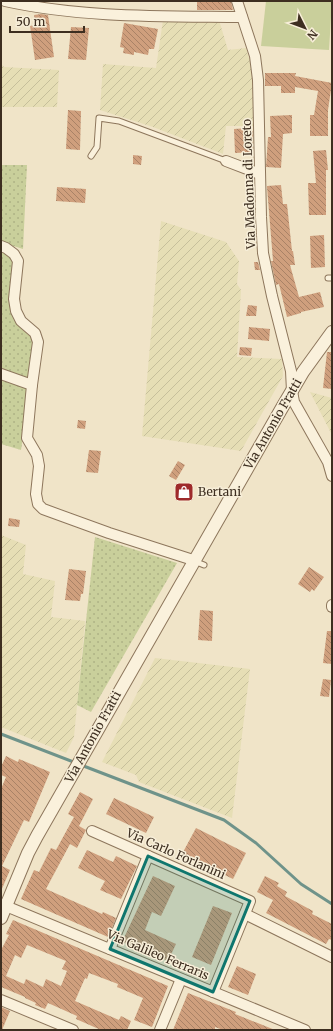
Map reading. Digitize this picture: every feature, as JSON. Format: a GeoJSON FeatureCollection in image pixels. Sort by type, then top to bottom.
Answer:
{"type":"FeatureCollection","features":[{"type":"Feature","properties":{"kind":"street"},"geometry":{"type":"LineString","coordinates":[[5,1],[61,10],[119,15],[242,17]]}},
{"type":"Feature","properties":{"kind":"street","name":"Via Madonna di Loreto"},"geometry":{"type":"LineString","coordinates":[[237,1],[255,56],[258,80],[263,253],[291,371],[294,402],[328,462],[332,476]]}},
{"type":"Feature","properties":{"kind":"street"},"geometry":{"type":"LineString","coordinates":[[226,161],[260,174]]}},
{"type":"Feature","properties":{"kind":"street"},"geometry":{"type":"LineString","coordinates":[[1,246],[14,254],[18,261],[14,299],[16,311],[22,321],[35,333],[38,342],[27,438],[37,455],[39,466],[36,494],[38,504],[44,509],[199,563]]}},
{"type":"Feature","properties":{"kind":"street","name":"Via Antonio Fratti"},"geometry":{"type":"LineString","coordinates":[[1,918],[3,905],[28,853],[83,754],[199,563],[303,372],[332,332]]}},
{"type":"Feature","properties":{"kind":"street"},"geometry":{"type":"LineString","coordinates":[[1,374],[32,385]]}},
{"type":"Feature","properties":{"kind":"street","name":"Via Carlo Forlanini"},"geometry":{"type":"LineString","coordinates":[[92,831],[250,901],[245,914]]}},
{"type":"Feature","properties":{"kind":"street"},"geometry":{"type":"LineString","coordinates":[[110,949],[148,856]]}},
{"type":"Feature","properties":{"kind":"street","name":"Via Galileo Ferraris"},"geometry":{"type":"LineString","coordinates":[[3,905],[305,1030]]}},
{"type":"Feature","properties":{"kind":"street"},"geometry":{"type":"LineString","coordinates":[[213,992],[245,914],[332,957]]}},
{"type":"Feature","properties":{"kind":"street"},"geometry":{"type":"LineString","coordinates":[[160,1030],[181,979]]}},
{"type":"Feature","properties":{"kind":"street"},"geometry":{"type":"LineString","coordinates":[[1,1000],[72,1030]]}},
{"type":"Feature","properties":{"kind":"lane"},"geometry":{"type":"LineString","coordinates":[[90,156],[97,147],[99,118],[119,120],[226,161]]}},
{"type":"Feature","properties":{"kind":"highlighted area"},"geometry":{"type":"Polygon","coordinates":[[[148,856],[250,901],[213,992],[110,949],[148,856]]]}},
{"type":"Feature","properties":{"kind":"shaded area"},"geometry":{"type":"Polygon","coordinates":[[[163,20],[219,20],[228,50],[246,48],[254,75],[257,126],[226,126],[223,154],[153,127],[100,110],[103,64],[156,68],[163,20]]]}},
{"type":"Feature","properties":{"kind":"shaded area"},"geometry":{"type":"Polygon","coordinates":[[[1,64],[4,67],[59,70],[57,107],[1,107],[1,64]]]}},
{"type":"Feature","properties":{"kind":"shaded area"},"geometry":{"type":"Polygon","coordinates":[[[161,221],[226,242],[239,261],[237,284],[241,290],[237,357],[282,359],[283,376],[241,451],[142,436],[161,221]]]}},
{"type":"Feature","properties":{"kind":"shaded area"},"geometry":{"type":"Polygon","coordinates":[[[310,392],[332,398],[332,435],[310,392]]]}},
{"type":"Feature","properties":{"kind":"shaded area"},"geometry":{"type":"Polygon","coordinates":[[[1,535],[26,545],[23,574],[55,581],[51,617],[85,621],[74,737],[66,753],[1,727],[1,535]]]}},
{"type":"Feature","properties":{"kind":"shaded area"},"geometry":{"type":"Polygon","coordinates":[[[155,658],[250,669],[232,818],[139,782],[136,775],[102,762],[155,658]]]}},
{"type":"Feature","properties":{"kind":"green space"},"geometry":{"type":"Polygon","coordinates":[[[266,1],[332,1],[329,50],[261,46],[266,1]]]}},
{"type":"Feature","properties":{"kind":"green space"},"geometry":{"type":"Polygon","coordinates":[[[1,165],[27,165],[23,249],[1,242],[1,165]]]}},
{"type":"Feature","properties":{"kind":"green space"},"geometry":{"type":"Polygon","coordinates":[[[1,250],[11,255],[12,270],[10,303],[13,318],[19,326],[35,340],[31,380],[1,370],[1,250]]]}},
{"type":"Feature","properties":{"kind":"green space"},"geometry":{"type":"Polygon","coordinates":[[[1,378],[22,385],[28,390],[29,397],[21,450],[1,444],[1,378]]]}},
{"type":"Feature","properties":{"kind":"green space"},"geometry":{"type":"Polygon","coordinates":[[[95,537],[177,563],[91,712],[77,705],[95,537]]]}},
{"type":"Feature","properties":{"kind":"building"},"geometry":{"type":"Polygon","coordinates":[[[197,1],[231,1],[233,10],[197,10],[197,1]]]}},
{"type":"Feature","properties":{"kind":"building"},"geometry":{"type":"Polygon","coordinates":[[[34,15],[48,15],[54,57],[35,60],[30,26],[36,25],[34,15]]]}},
{"type":"Feature","properties":{"kind":"building"},"geometry":{"type":"Polygon","coordinates":[[[124,23],[158,29],[154,49],[149,49],[148,55],[134,52],[134,55],[123,53],[124,48],[120,47],[124,23]]]}},
{"type":"Feature","properties":{"kind":"building"},"geometry":{"type":"Polygon","coordinates":[[[71,27],[89,28],[86,60],[68,59],[71,27]]]}},
{"type":"Feature","properties":{"kind":"building"},"geometry":{"type":"Polygon","coordinates":[[[265,73],[296,73],[295,76],[332,83],[328,110],[328,136],[310,136],[310,115],[314,115],[318,91],[295,87],[295,93],[281,93],[281,86],[265,86],[265,73]]]}},
{"type":"Feature","properties":{"kind":"building"},"geometry":{"type":"Polygon","coordinates":[[[68,110],[81,111],[80,150],[66,149],[68,110]]]}},
{"type":"Feature","properties":{"kind":"building"},"geometry":{"type":"Polygon","coordinates":[[[292,115],[292,133],[283,134],[281,168],[266,167],[268,137],[271,137],[270,116],[292,115]]]}},
{"type":"Feature","properties":{"kind":"building"},"geometry":{"type":"Polygon","coordinates":[[[248,128],[248,131],[253,131],[253,152],[235,153],[234,129],[248,128]]]}},
{"type":"Feature","properties":{"kind":"building"},"geometry":{"type":"Polygon","coordinates":[[[326,150],[328,170],[326,170],[326,215],[309,215],[308,183],[316,183],[313,151],[326,150]]]}},
{"type":"Feature","properties":{"kind":"building"},"geometry":{"type":"Polygon","coordinates":[[[133,155],[142,156],[141,165],[133,164],[133,155]]]}},
{"type":"Feature","properties":{"kind":"building"},"geometry":{"type":"Polygon","coordinates":[[[281,185],[283,204],[287,204],[295,265],[290,265],[299,297],[320,292],[324,307],[287,317],[279,284],[276,285],[271,261],[273,261],[267,187],[281,185]]]}},
{"type":"Feature","properties":{"kind":"building"},"geometry":{"type":"Polygon","coordinates":[[[57,187],[86,189],[85,203],[56,201],[57,187]]]}},
{"type":"Feature","properties":{"kind":"building"},"geometry":{"type":"Polygon","coordinates":[[[324,235],[325,267],[311,268],[310,236],[324,235]]]}},
{"type":"Feature","properties":{"kind":"building"},"geometry":{"type":"Polygon","coordinates":[[[254,262],[258,262],[260,270],[255,270],[254,262]]]}},
{"type":"Feature","properties":{"kind":"building"},"geometry":{"type":"Polygon","coordinates":[[[248,305],[257,306],[256,316],[246,316],[248,305]]]}},
{"type":"Feature","properties":{"kind":"building"},"geometry":{"type":"Polygon","coordinates":[[[249,327],[270,329],[269,341],[248,339],[249,327]]]}},
{"type":"Feature","properties":{"kind":"building"},"geometry":{"type":"Polygon","coordinates":[[[240,347],[252,348],[251,356],[239,355],[240,347]]]}},
{"type":"Feature","properties":{"kind":"building"},"geometry":{"type":"Polygon","coordinates":[[[327,352],[332,352],[332,389],[323,388],[327,352]]]}},
{"type":"Feature","properties":{"kind":"building"},"geometry":{"type":"Polygon","coordinates":[[[78,420],[86,421],[85,429],[77,428],[78,420]]]}},
{"type":"Feature","properties":{"kind":"building"},"geometry":{"type":"Polygon","coordinates":[[[89,450],[101,451],[98,473],[86,472],[89,450]]]}},
{"type":"Feature","properties":{"kind":"building"},"geometry":{"type":"Polygon","coordinates":[[[178,461],[185,465],[176,480],[169,476],[178,461]]]}},
{"type":"Feature","properties":{"kind":"building"},"geometry":{"type":"Polygon","coordinates":[[[9,518],[20,520],[19,527],[8,526],[9,518]]]}},
{"type":"Feature","properties":{"kind":"building"},"geometry":{"type":"Polygon","coordinates":[[[309,567],[324,577],[314,591],[312,589],[310,592],[298,584],[309,567]]]}},
{"type":"Feature","properties":{"kind":"building"},"geometry":{"type":"Polygon","coordinates":[[[69,569],[86,571],[83,594],[81,594],[80,601],[65,600],[69,569]]]}},
{"type":"Feature","properties":{"kind":"building"},"geometry":{"type":"Polygon","coordinates":[[[200,610],[213,611],[212,641],[198,640],[200,610]]]}},
{"type":"Feature","properties":{"kind":"building"},"geometry":{"type":"Polygon","coordinates":[[[327,631],[332,631],[332,664],[323,663],[327,631]]]}},
{"type":"Feature","properties":{"kind":"building"},"geometry":{"type":"Polygon","coordinates":[[[323,679],[331,680],[329,697],[320,696],[323,679]]]}},
{"type":"Feature","properties":{"kind":"building"},"geometry":{"type":"Polygon","coordinates":[[[6,756],[18,762],[19,759],[50,772],[29,822],[24,820],[2,866],[10,870],[1,891],[1,789],[6,777],[1,775],[1,767],[6,756]]]}},
{"type":"Feature","properties":{"kind":"building"},"geometry":{"type":"Polygon","coordinates":[[[80,792],[93,799],[79,826],[86,830],[77,848],[70,844],[46,889],[102,914],[103,912],[116,918],[108,937],[21,899],[34,870],[39,872],[51,848],[56,850],[74,817],[68,814],[80,792]]]}},
{"type":"Feature","properties":{"kind":"building"},"geometry":{"type":"Polygon","coordinates":[[[114,798],[154,817],[146,833],[106,814],[114,798]]]}},
{"type":"Feature","properties":{"kind":"building"},"geometry":{"type":"Polygon","coordinates":[[[196,828],[246,853],[233,879],[182,854],[196,828]]]}},
{"type":"Feature","properties":{"kind":"building"},"geometry":{"type":"Polygon","coordinates":[[[87,850],[113,862],[116,856],[137,866],[121,899],[100,890],[105,881],[78,868],[87,850]]]}},
{"type":"Feature","properties":{"kind":"building"},"geometry":{"type":"Polygon","coordinates":[[[153,876],[175,886],[161,916],[152,912],[145,930],[176,944],[168,961],[122,942],[153,876]]]}},
{"type":"Feature","properties":{"kind":"building"},"geometry":{"type":"Polygon","coordinates":[[[265,876],[279,883],[277,886],[287,892],[285,896],[313,911],[312,914],[332,924],[332,940],[329,939],[326,944],[266,913],[273,900],[257,892],[265,876]]]}},
{"type":"Feature","properties":{"kind":"building"},"geometry":{"type":"Polygon","coordinates":[[[213,906],[232,913],[211,965],[192,957],[213,906]]]}},
{"type":"Feature","properties":{"kind":"building"},"geometry":{"type":"Polygon","coordinates":[[[13,920],[168,986],[152,1027],[134,1020],[143,998],[117,987],[118,984],[89,973],[87,979],[85,978],[75,1001],[119,1020],[121,1016],[131,1021],[127,1030],[101,1030],[76,1019],[77,1016],[48,1003],[45,1009],[35,1005],[36,1003],[25,997],[1,987],[1,950],[9,935],[6,934],[13,920]],[[27,945],[21,958],[15,955],[6,976],[24,984],[26,979],[43,987],[46,979],[61,986],[67,971],[62,969],[66,961],[27,945]]]}},
{"type":"Feature","properties":{"kind":"building"},"geometry":{"type":"Polygon","coordinates":[[[237,966],[256,974],[248,995],[228,987],[237,966]]]}},
{"type":"Feature","properties":{"kind":"building"},"geometry":{"type":"Polygon","coordinates":[[[188,993],[236,1012],[235,1014],[275,1030],[223,1030],[215,1027],[215,1030],[173,1030],[188,993]]]}},
{"type":"Feature","properties":{"kind":"building"},"geometry":{"type":"Polygon","coordinates":[[[1,1007],[10,1011],[2,1030],[1,1030],[1,1007]]]}},
{"type":"Feature","properties":{"kind":"waterway"},"geometry":{"type":"LineString","coordinates":[[1,734],[76,763]]}},
{"type":"Feature","properties":{"kind":"waterway"},"geometry":{"type":"LineString","coordinates":[[81,765],[224,820],[256,843],[301,884],[332,904]]}},
{"type":"Feature","properties":{"kind":"place","name":"Bertani"},"geometry":{"type":"Point","coordinates":[184,492]}}]}
